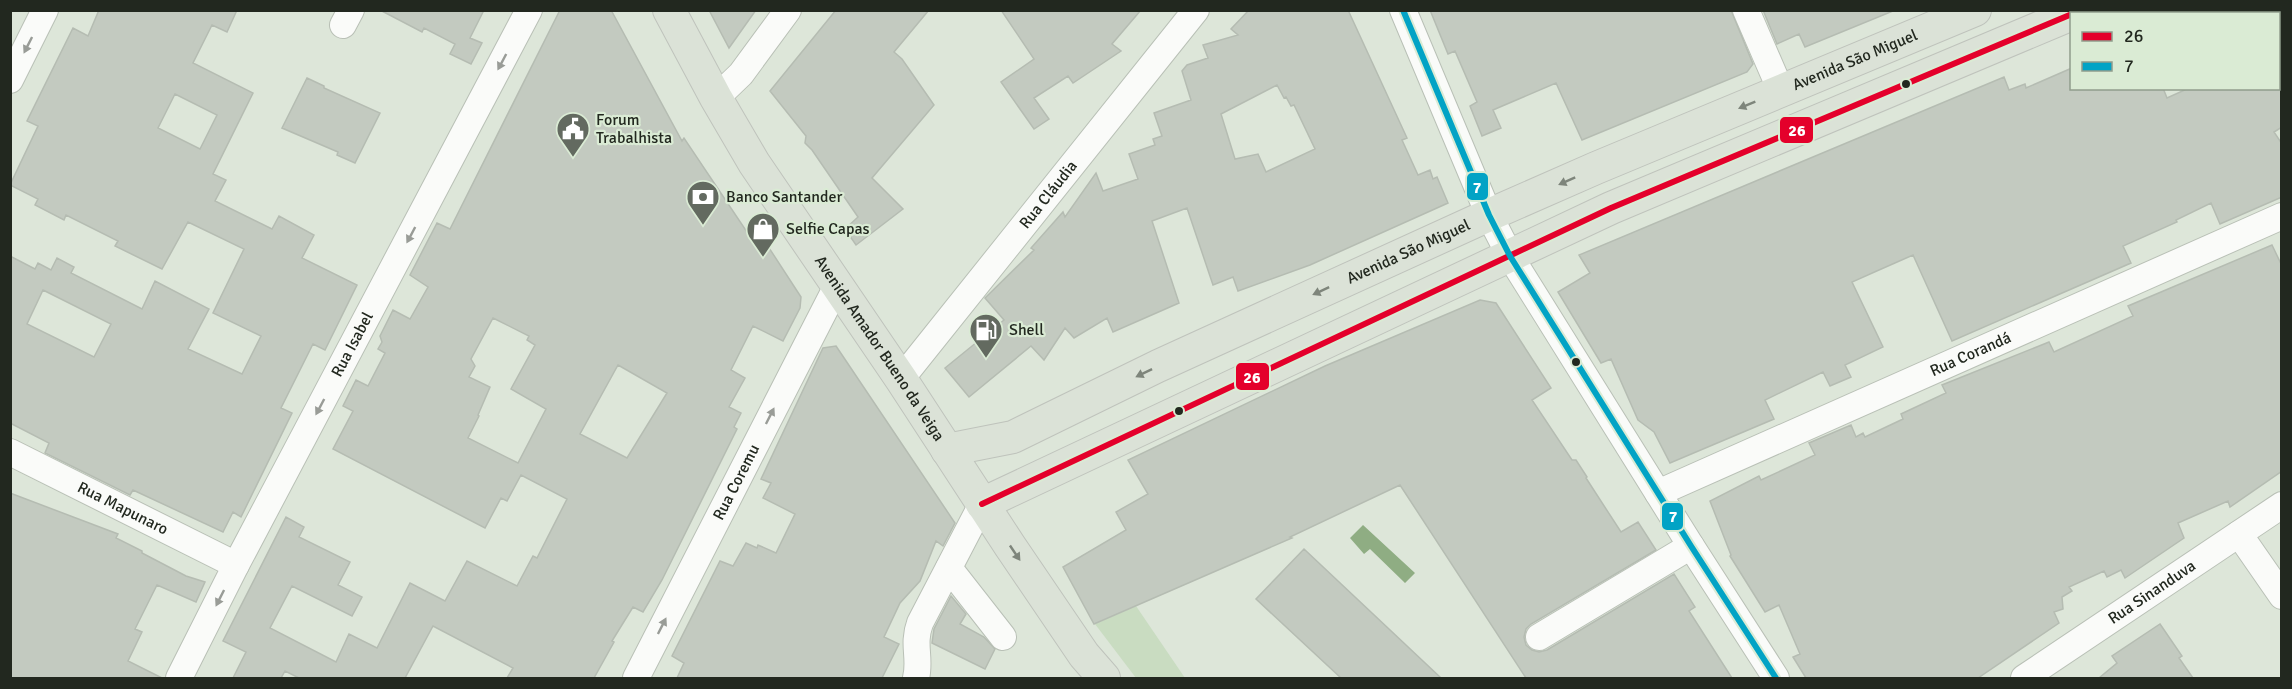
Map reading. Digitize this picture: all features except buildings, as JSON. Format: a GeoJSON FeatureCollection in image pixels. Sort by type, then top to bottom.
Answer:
{"type":"FeatureCollection","features":[{"type":"Feature","properties":{"kind":"main road","name":"Avenida Amador Bueno da Veiga"},"geometry":{"type":"LineString","coordinates":[[669,10],[754,163],[1084,655],[1104,678]]}},
{"type":"Feature","properties":{"kind":"main road","name":"Avenida São Miguel"},"geometry":{"type":"LineString","coordinates":[[947,450],[1013,437],[1158,366],[1489,214],[1976,10]]}},
{"type":"Feature","properties":{"kind":"main road"},"geometry":{"type":"LineString","coordinates":[[976,493],[1510,256],[1611,208],[2070,15]]}},
{"type":"Feature","properties":{"kind":"main road","name":"Avenida São Miguel"},"geometry":{"type":"LineString","coordinates":[[976,493],[1013,437]]}},
{"type":"Feature","properties":{"kind":"street"},"geometry":{"type":"LineString","coordinates":[[10,80],[45,10]]}},
{"type":"Feature","properties":{"kind":"street","name":"Rua Isabel"},"geometry":{"type":"LineString","coordinates":[[179,678],[236,565],[530,10]]}},
{"type":"Feature","properties":{"kind":"street"},"geometry":{"type":"LineString","coordinates":[[716,98],[741,74],[788,10]]}},
{"type":"Feature","properties":{"kind":"street","name":"Rua Cláudia"},"geometry":{"type":"LineString","coordinates":[[901,379],[1196,10]]}},
{"type":"Feature","properties":{"kind":"street"},"geometry":{"type":"LineString","coordinates":[[1403,10],[1489,214],[1510,256],[1776,678]]}},
{"type":"Feature","properties":{"kind":"street"},"geometry":{"type":"LineString","coordinates":[[1746,10],[1781,91]]}},
{"type":"Feature","properties":{"kind":"street","name":"Rua Corandá"},"geometry":{"type":"LineString","coordinates":[[1658,493],[2282,216]]}},
{"type":"Feature","properties":{"kind":"street","name":"Rua Coremu"},"geometry":{"type":"LineString","coordinates":[[636,678],[837,286]]}},
{"type":"Feature","properties":{"kind":"street","name":"Rua Mapunaro"},"geometry":{"type":"LineString","coordinates":[[10,452],[236,565]]}},
{"type":"Feature","properties":{"kind":"street"},"geometry":{"type":"LineString","coordinates":[[916,678],[918,662],[915,636],[949,568],[976,493]]}},
{"type":"Feature","properties":{"kind":"street","name":"Rua Sinanduva"},"geometry":{"type":"LineString","coordinates":[[2024,678],[2282,505]]}},
{"type":"Feature","properties":{"kind":"street"},"geometry":{"type":"LineString","coordinates":[[2239,534],[2282,596]]}},
{"type":"Feature","properties":{"kind":"street"},"geometry":{"type":"LineString","coordinates":[[1539,638],[1691,546]]}},
{"type":"Feature","properties":{"kind":"street"},"geometry":{"type":"LineString","coordinates":[[949,568],[1003,637]]}},
{"type":"Feature","properties":{"kind":"shaded area"},"geometry":{"type":"Polygon","coordinates":[[[1363,525],[1415,573],[1405,583],[1370,549],[1364,554],[1350,538],[1363,525]]]}},
{"type":"Feature","properties":{"kind":"shaded area"},"geometry":{"type":"Polygon","coordinates":[[[1136,606],[1185,678],[1136,678],[1095,624],[1136,606]]]}},
{"type":"Feature","properties":{"kind":"transit line","name":"7"},"geometry":{"type":"LineString","coordinates":[[1403,10],[1489,215],[1510,256],[1776,678]]}},
{"type":"Feature","properties":{"kind":"transit line","name":"26"},"geometry":{"type":"LineString","coordinates":[[982,504],[1611,208],[2070,15]]}},
{"type":"Feature","properties":{"kind":"place","name":"Forum Trabalhista"},"geometry":{"type":"Point","coordinates":[573,158]}},
{"type":"Feature","properties":{"kind":"place","name":"Banco Santander"},"geometry":{"type":"Point","coordinates":[703,226]}},
{"type":"Feature","properties":{"kind":"place","name":"Selfie Capas"},"geometry":{"type":"Point","coordinates":[763,258]}},
{"type":"Feature","properties":{"kind":"place","name":"Shell"},"geometry":{"type":"Point","coordinates":[986,359]}}]}
